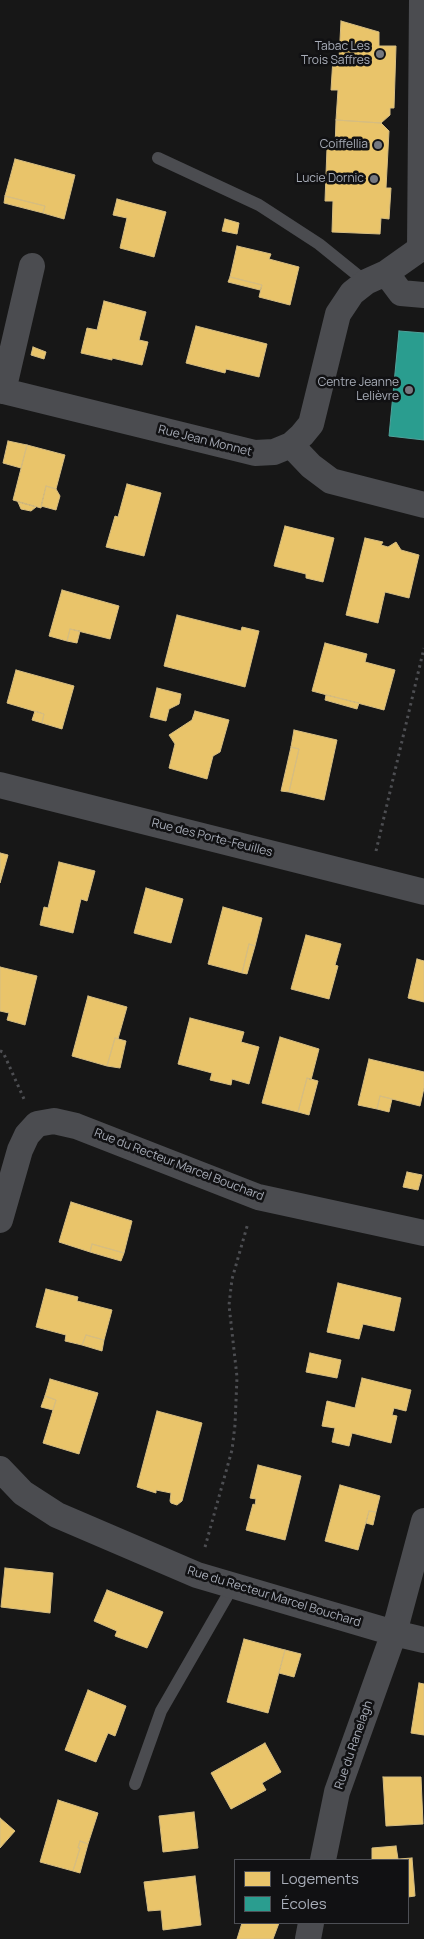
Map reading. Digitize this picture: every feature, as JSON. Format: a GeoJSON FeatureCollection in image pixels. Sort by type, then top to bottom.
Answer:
{"type":"FeatureCollection","features":[{"type":"Feature","properties":{"kind":"street"},"geometry":{"type":"LineString","coordinates":[[422,0],[422,247]]}},
{"type":"Feature","properties":{"kind":"street","name":"Rue Jean Monnet"},"geometry":{"type":"LineString","coordinates":[[32,266],[2,391],[255,454],[274,452],[291,445],[312,424],[338,314],[352,293],[422,247]]}},
{"type":"Feature","properties":{"kind":"street"},"geometry":{"type":"LineString","coordinates":[[376,278],[402,293],[424,295]]}},
{"type":"Feature","properties":{"kind":"street"},"geometry":{"type":"LineString","coordinates":[[291,445],[311,466],[331,481],[424,505]]}},
{"type":"Feature","properties":{"kind":"street","name":"Rue des Porte-Feuilles"},"geometry":{"type":"LineString","coordinates":[[0,785],[424,892]]}},
{"type":"Feature","properties":{"kind":"street","name":"Rue du Recteur Marcel Bouchard"},"geometry":{"type":"LineString","coordinates":[[37,1124],[54,1120],[76,1126],[258,1197],[424,1233]]}},
{"type":"Feature","properties":{"kind":"street"},"geometry":{"type":"LineString","coordinates":[[0,1220],[20,1150],[27,1135],[37,1124]]}},
{"type":"Feature","properties":{"kind":"street","name":"Rue du Recteur Marcel Bouchard"},"geometry":{"type":"LineString","coordinates":[[0,1469],[23,1494],[57,1516],[197,1575],[394,1633],[424,1640]]}},
{"type":"Feature","properties":{"kind":"street","name":"Rue du Ranelagh"},"geometry":{"type":"LineString","coordinates":[[324,1859],[337,1792],[394,1633],[424,1521]]}},
{"type":"Feature","properties":{"kind":"street"},"geometry":{"type":"LineString","coordinates":[[308,1939],[311,1924]]}},
{"type":"Feature","properties":{"kind":"lane"},"geometry":{"type":"LineString","coordinates":[[158,158],[259,205],[376,278]]}},
{"type":"Feature","properties":{"kind":"lane"},"geometry":{"type":"LineString","coordinates":[[135,1784],[161,1711],[233,1586]]}},
{"type":"Feature","properties":{"kind":"path"},"geometry":{"type":"LineString","coordinates":[[370,877],[424,648]]}},
{"type":"Feature","properties":{"kind":"path"},"geometry":{"type":"LineString","coordinates":[[0,1051],[3,1052],[37,1124]]}},
{"type":"Feature","properties":{"kind":"path"},"geometry":{"type":"LineString","coordinates":[[197,1575],[232,1450],[237,1377],[229,1305],[232,1278],[243,1235],[258,1197]]}},
{"type":"Feature","properties":{"kind":"building: Logements"},"geometry":{"type":"Polygon","coordinates":[[[341,21],[379,32],[379,46],[396,46],[394,108],[390,108],[390,115],[381,123],[336,120],[338,90],[331,90],[333,58],[339,59],[341,21]]]}},
{"type":"Feature","properties":{"kind":"building: Logements"},"geometry":{"type":"Polygon","coordinates":[[[336,120],[381,123],[389,131],[386,188],[391,188],[389,219],[381,218],[380,234],[332,232],[333,201],[325,201],[327,148],[335,148],[336,120]]]}},
{"type":"Feature","properties":{"kind":"building: Logements"},"geometry":{"type":"Polygon","coordinates":[[[15,159],[75,175],[64,219],[43,213],[45,206],[5,196],[15,159]]]}},
{"type":"Feature","properties":{"kind":"building: Logements"},"geometry":{"type":"Polygon","coordinates":[[[5,196],[45,206],[43,213],[4,203],[5,196]]]}},
{"type":"Feature","properties":{"kind":"building: Logements"},"geometry":{"type":"Polygon","coordinates":[[[117,199],[166,212],[154,257],[120,248],[127,218],[113,215],[117,199]]]}},
{"type":"Feature","properties":{"kind":"building: Logements"},"geometry":{"type":"Polygon","coordinates":[[[225,219],[239,223],[237,234],[222,231],[225,219]]]}},
{"type":"Feature","properties":{"kind":"building: Logements"},"geometry":{"type":"Polygon","coordinates":[[[237,246],[271,254],[269,259],[299,267],[290,305],[259,297],[262,285],[230,277],[237,246]]]}},
{"type":"Feature","properties":{"kind":"building: Logements"},"geometry":{"type":"Polygon","coordinates":[[[230,277],[262,285],[260,290],[228,282],[230,277]]]}},
{"type":"Feature","properties":{"kind":"building: Logements"},"geometry":{"type":"Polygon","coordinates":[[[104,301],[146,312],[139,340],[148,342],[142,365],[81,353],[87,328],[97,330],[104,301]]]}},
{"type":"Feature","properties":{"kind":"building: Logements"},"geometry":{"type":"Polygon","coordinates":[[[196,326],[267,344],[259,377],[226,369],[225,373],[186,363],[196,326]]]}},
{"type":"Feature","properties":{"kind":"building: Logements"},"geometry":{"type":"Polygon","coordinates":[[[33,347],[46,352],[44,359],[31,355],[33,347]]]}},
{"type":"Feature","properties":{"kind":"building: Logements"},"geometry":{"type":"Polygon","coordinates":[[[8,441],[27,445],[21,468],[3,463],[8,441]]]}},
{"type":"Feature","properties":{"kind":"building: Logements"},"geometry":{"type":"Polygon","coordinates":[[[27,445],[65,455],[56,489],[46,486],[41,508],[13,500],[27,445]]]}},
{"type":"Feature","properties":{"kind":"building: Logements"},"geometry":{"type":"Polygon","coordinates":[[[127,484],[161,493],[144,556],[106,547],[115,516],[118,517],[127,484]]]}},
{"type":"Feature","properties":{"kind":"building: Logements"},"geometry":{"type":"Polygon","coordinates":[[[46,486],[56,489],[60,496],[56,510],[41,506],[46,486]]]}},
{"type":"Feature","properties":{"kind":"building: Logements"},"geometry":{"type":"Polygon","coordinates":[[[18,502],[36,507],[31,511],[21,509],[18,502]]]}},
{"type":"Feature","properties":{"kind":"building: Logements"},"geometry":{"type":"Polygon","coordinates":[[[285,526],[334,538],[323,582],[306,578],[306,574],[274,566],[285,526]]]}},
{"type":"Feature","properties":{"kind":"building: Logements"},"geometry":{"type":"Polygon","coordinates":[[[365,538],[383,542],[381,545],[388,547],[396,542],[401,550],[419,555],[409,598],[385,592],[378,623],[346,615],[365,538]]]}},
{"type":"Feature","properties":{"kind":"building: Logements"},"geometry":{"type":"Polygon","coordinates":[[[62,590],[119,606],[110,639],[70,629],[67,641],[49,636],[62,590]]]}},
{"type":"Feature","properties":{"kind":"building: Logements"},"geometry":{"type":"Polygon","coordinates":[[[177,615],[241,631],[242,627],[259,631],[245,687],[164,666],[177,615]]]}},
{"type":"Feature","properties":{"kind":"building: Logements"},"geometry":{"type":"Polygon","coordinates":[[[70,629],[80,631],[77,643],[67,641],[70,629]]]}},
{"type":"Feature","properties":{"kind":"building: Logements"},"geometry":{"type":"Polygon","coordinates":[[[325,643],[367,654],[365,662],[395,670],[384,710],[312,691],[325,643]]]}},
{"type":"Feature","properties":{"kind":"building: Logements"},"geometry":{"type":"Polygon","coordinates":[[[16,670],[74,686],[62,729],[42,723],[44,714],[7,703],[16,670]]]}},
{"type":"Feature","properties":{"kind":"building: Logements"},"geometry":{"type":"Polygon","coordinates":[[[157,688],[181,694],[179,704],[169,709],[166,721],[150,717],[157,688]]]}},
{"type":"Feature","properties":{"kind":"building: Logements"},"geometry":{"type":"Polygon","coordinates":[[[326,695],[359,703],[357,709],[325,700],[326,695]]]}},
{"type":"Feature","properties":{"kind":"building: Logements"},"geometry":{"type":"Polygon","coordinates":[[[35,711],[44,714],[42,723],[32,720],[35,711]]]}},
{"type":"Feature","properties":{"kind":"building: Logements"},"geometry":{"type":"Polygon","coordinates":[[[195,711],[229,720],[220,752],[213,756],[207,779],[169,768],[175,744],[169,735],[192,720],[195,711]]]}},
{"type":"Feature","properties":{"kind":"building: Logements"},"geometry":{"type":"Polygon","coordinates":[[[294,730],[337,740],[324,800],[289,792],[299,749],[291,747],[294,730]]]}},
{"type":"Feature","properties":{"kind":"building: Logements"},"geometry":{"type":"Polygon","coordinates":[[[291,747],[299,749],[289,792],[281,791],[291,747]]]}},
{"type":"Feature","properties":{"kind":"building: Logements"},"geometry":{"type":"Polygon","coordinates":[[[0,853],[8,855],[0,883],[0,853]]]}},
{"type":"Feature","properties":{"kind":"building: Logements"},"geometry":{"type":"Polygon","coordinates":[[[59,862],[95,871],[87,901],[81,899],[73,933],[40,925],[44,907],[48,908],[59,862]]]}},
{"type":"Feature","properties":{"kind":"building: Logements"},"geometry":{"type":"Polygon","coordinates":[[[146,888],[183,899],[171,943],[134,933],[146,888]]]}},
{"type":"Feature","properties":{"kind":"building: Logements"},"geometry":{"type":"Polygon","coordinates":[[[223,907],[262,918],[255,946],[249,944],[242,973],[208,964],[223,907]]]}},
{"type":"Feature","properties":{"kind":"building: Logements"},"geometry":{"type":"Polygon","coordinates":[[[306,935],[341,944],[335,965],[338,966],[329,999],[291,989],[306,935]]]}},
{"type":"Feature","properties":{"kind":"building: Logements"},"geometry":{"type":"Polygon","coordinates":[[[249,944],[255,946],[247,974],[242,973],[249,944]]]}},
{"type":"Feature","properties":{"kind":"building: Logements"},"geometry":{"type":"Polygon","coordinates":[[[417,959],[424,961],[424,1002],[408,998],[417,959]]]}},
{"type":"Feature","properties":{"kind":"building: Logements"},"geometry":{"type":"Polygon","coordinates":[[[0,967],[37,976],[25,1025],[7,1020],[9,1013],[0,1011],[0,967]]]}},
{"type":"Feature","properties":{"kind":"building: Logements"},"geometry":{"type":"Polygon","coordinates":[[[88,996],[127,1007],[118,1039],[115,1038],[107,1066],[72,1056],[88,996]]]}},
{"type":"Feature","properties":{"kind":"building: Logements"},"geometry":{"type":"Polygon","coordinates":[[[190,1018],[244,1032],[241,1042],[259,1047],[249,1084],[232,1079],[231,1085],[210,1080],[212,1073],[178,1064],[190,1018]]]}},
{"type":"Feature","properties":{"kind":"building: Logements"},"geometry":{"type":"Polygon","coordinates":[[[280,1037],[319,1049],[311,1080],[307,1078],[298,1112],[262,1103],[280,1037]]]}},
{"type":"Feature","properties":{"kind":"building: Logements"},"geometry":{"type":"Polygon","coordinates":[[[115,1038],[126,1041],[120,1068],[107,1066],[115,1038]]]}},
{"type":"Feature","properties":{"kind":"building: Logements"},"geometry":{"type":"Polygon","coordinates":[[[369,1059],[424,1072],[424,1088],[420,1106],[380,1096],[377,1109],[358,1105],[369,1059]]]}},
{"type":"Feature","properties":{"kind":"building: Logements"},"geometry":{"type":"Polygon","coordinates":[[[307,1078],[318,1081],[309,1115],[298,1112],[307,1078]]]}},
{"type":"Feature","properties":{"kind":"building: Logements"},"geometry":{"type":"Polygon","coordinates":[[[380,1096],[392,1099],[389,1112],[377,1109],[380,1096]]]}},
{"type":"Feature","properties":{"kind":"building: Logements"},"geometry":{"type":"Polygon","coordinates":[[[407,1172],[422,1175],[418,1190],[403,1187],[407,1172]]]}},
{"type":"Feature","properties":{"kind":"building: Logements"},"geometry":{"type":"Polygon","coordinates":[[[71,1202],[132,1221],[124,1253],[92,1244],[90,1252],[59,1242],[71,1202]]]}},
{"type":"Feature","properties":{"kind":"building: Logements"},"geometry":{"type":"Polygon","coordinates":[[[92,1244],[124,1253],[121,1261],[90,1252],[92,1244]]]}},
{"type":"Feature","properties":{"kind":"building: Logements"},"geometry":{"type":"Polygon","coordinates":[[[338,1283],[401,1298],[394,1331],[363,1324],[359,1339],[327,1332],[338,1283]]]}},
{"type":"Feature","properties":{"kind":"building: Logements"},"geometry":{"type":"Polygon","coordinates":[[[46,1289],[78,1297],[77,1301],[112,1310],[104,1340],[86,1335],[82,1345],[65,1341],[66,1335],[36,1327],[46,1289]]]}},
{"type":"Feature","properties":{"kind":"building: Logements"},"geometry":{"type":"Polygon","coordinates":[[[86,1335],[104,1340],[102,1351],[82,1345],[86,1335]]]}},
{"type":"Feature","properties":{"kind":"building: Logements"},"geometry":{"type":"Polygon","coordinates":[[[310,1353],[341,1360],[337,1378],[306,1372],[310,1353]]]}},
{"type":"Feature","properties":{"kind":"building: Logements"},"geometry":{"type":"Polygon","coordinates":[[[362,1378],[411,1390],[406,1411],[394,1408],[392,1415],[397,1416],[391,1443],[352,1433],[349,1446],[332,1442],[335,1428],[322,1426],[327,1401],[355,1408],[362,1378]]]}},
{"type":"Feature","properties":{"kind":"building: Logements"},"geometry":{"type":"Polygon","coordinates":[[[50,1379],[98,1393],[79,1454],[43,1443],[56,1400],[45,1396],[50,1379]]]}},
{"type":"Feature","properties":{"kind":"building: Logements"},"geometry":{"type":"Polygon","coordinates":[[[45,1396],[56,1400],[53,1410],[41,1407],[45,1396]]]}},
{"type":"Feature","properties":{"kind":"building: Logements"},"geometry":{"type":"Polygon","coordinates":[[[157,1411],[202,1423],[182,1501],[177,1505],[170,1501],[171,1493],[156,1490],[156,1493],[137,1487],[157,1411]]]}},
{"type":"Feature","properties":{"kind":"building: Logements"},"geometry":{"type":"Polygon","coordinates":[[[258,1465],[301,1476],[285,1540],[246,1530],[253,1504],[255,1505],[256,1499],[250,1498],[258,1465]]]}},
{"type":"Feature","properties":{"kind":"building: Logements"},"geometry":{"type":"Polygon","coordinates":[[[340,1485],[380,1496],[376,1512],[369,1511],[358,1550],[325,1541],[340,1485]]]}},
{"type":"Feature","properties":{"kind":"building: Logements"},"geometry":{"type":"Polygon","coordinates":[[[369,1511],[376,1512],[373,1525],[366,1523],[369,1511]]]}},
{"type":"Feature","properties":{"kind":"building: Logements"},"geometry":{"type":"Polygon","coordinates":[[[5,1568],[53,1573],[50,1613],[1,1607],[5,1568]]]}},
{"type":"Feature","properties":{"kind":"building: Logements"},"geometry":{"type":"Polygon","coordinates":[[[107,1590],[163,1612],[147,1648],[115,1636],[117,1631],[94,1621],[107,1590]]]}},
{"type":"Feature","properties":{"kind":"building: Logements"},"geometry":{"type":"Polygon","coordinates":[[[244,1639],[285,1650],[268,1713],[227,1702],[244,1639]]]}},
{"type":"Feature","properties":{"kind":"building: Logements"},"geometry":{"type":"Polygon","coordinates":[[[285,1650],[301,1654],[294,1677],[279,1673],[285,1650]]]}},
{"type":"Feature","properties":{"kind":"building: Logements"},"geometry":{"type":"Polygon","coordinates":[[[419,1683],[424,1684],[424,1735],[411,1733],[419,1683]]]}},
{"type":"Feature","properties":{"kind":"building: Logements"},"geometry":{"type":"Polygon","coordinates":[[[88,1690],[126,1706],[115,1736],[108,1733],[96,1762],[65,1750],[88,1690]]]}},
{"type":"Feature","properties":{"kind":"building: Logements"},"geometry":{"type":"Polygon","coordinates":[[[265,1743],[281,1772],[262,1783],[266,1790],[231,1809],[211,1773],[265,1743]]]}},
{"type":"Feature","properties":{"kind":"building: Logements"},"geometry":{"type":"Polygon","coordinates":[[[383,1777],[421,1777],[423,1824],[386,1826],[383,1777]]]}},
{"type":"Feature","properties":{"kind":"building: Logements"},"geometry":{"type":"Polygon","coordinates":[[[58,1800],[98,1813],[88,1844],[80,1841],[78,1848],[80,1848],[73,1871],[40,1862],[58,1800]]]}},
{"type":"Feature","properties":{"kind":"building: Logements"},"geometry":{"type":"Polygon","coordinates":[[[194,1812],[198,1848],[163,1852],[159,1816],[194,1812]]]}},
{"type":"Feature","properties":{"kind":"building: Logements"},"geometry":{"type":"Polygon","coordinates":[[[0,1818],[15,1831],[0,1848],[0,1818]]]}},
{"type":"Feature","properties":{"kind":"building: Logements"},"geometry":{"type":"Polygon","coordinates":[[[80,1841],[88,1844],[80,1873],[73,1871],[80,1848],[78,1848],[80,1841]]]}},
{"type":"Feature","properties":{"kind":"building: Logements"},"geometry":{"type":"Polygon","coordinates":[[[396,1846],[398,1859],[372,1859],[372,1848],[396,1846]]]}},
{"type":"Feature","properties":{"kind":"building: Logements"},"geometry":{"type":"Polygon","coordinates":[[[412,1858],[415,1896],[409,1897],[409,1859],[398,1859],[412,1858]]]}},
{"type":"Feature","properties":{"kind":"building: Logements"},"geometry":{"type":"Polygon","coordinates":[[[195,1876],[201,1925],[163,1930],[161,1910],[148,1911],[144,1882],[195,1876]]]}},
{"type":"Feature","properties":{"kind":"building: Logements"},"geometry":{"type":"Polygon","coordinates":[[[242,1924],[279,1924],[273,1939],[237,1939],[242,1924]]]}},
{"type":"Feature","properties":{"kind":"building: Écoles","name":"Centre Jeanne Lelièvre"},"geometry":{"type":"Polygon","coordinates":[[[399,331],[424,333],[424,440],[389,436],[399,331]]]}},
{"type":"Feature","properties":{"kind":"place","name":"Tabac Les Trois Saffres"},"geometry":{"type":"Point","coordinates":[380,54]}},
{"type":"Feature","properties":{"kind":"place","name":"Coiffellia"},"geometry":{"type":"Point","coordinates":[378,145]}},
{"type":"Feature","properties":{"kind":"place","name":"Lucie Dornic"},"geometry":{"type":"Point","coordinates":[374,179]}},
{"type":"Feature","properties":{"kind":"place","name":"Centre Jeanne Lelièvre"},"geometry":{"type":"Point","coordinates":[409,390]}}]}
